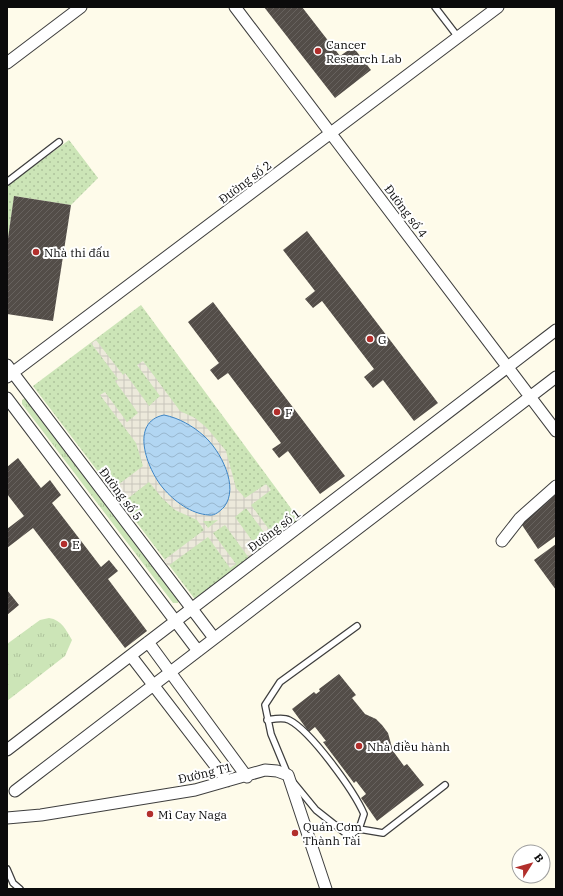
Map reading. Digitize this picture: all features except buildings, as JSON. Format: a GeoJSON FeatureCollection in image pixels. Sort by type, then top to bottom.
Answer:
{"type":"FeatureCollection","features":[{"type":"Feature","properties":{"kind":"street"},"geometry":{"type":"LineString","coordinates":[[7,63],[80,7]]}},
{"type":"Feature","properties":{"kind":"street","name":"Đường số 4"},"geometry":{"type":"LineString","coordinates":[[235,7],[556,432]]}},
{"type":"Feature","properties":{"kind":"street","name":"Đường số 2"},"geometry":{"type":"LineString","coordinates":[[9,372],[498,7]]}},
{"type":"Feature","properties":{"kind":"street","name":"Đường số 1"},"geometry":{"type":"LineString","coordinates":[[7,750],[556,330]]}},
{"type":"Feature","properties":{"kind":"street","name":"Đường số 5"},"geometry":{"type":"LineString","coordinates":[[9,372],[214,638]]}},
{"type":"Feature","properties":{"kind":"street"},"geometry":{"type":"LineString","coordinates":[[15,791],[556,377]]}},
{"type":"Feature","properties":{"kind":"street"},"geometry":{"type":"LineString","coordinates":[[7,398],[198,651]]}},
{"type":"Feature","properties":{"kind":"street"},"geometry":{"type":"LineString","coordinates":[[502,541],[520,518],[556,486]]}},
{"type":"Feature","properties":{"kind":"street"},"geometry":{"type":"LineString","coordinates":[[148,642],[247,777]]}},
{"type":"Feature","properties":{"kind":"street"},"geometry":{"type":"LineString","coordinates":[[131,656],[227,781]]}},
{"type":"Feature","properties":{"kind":"street","name":"Đường T1"},"geometry":{"type":"LineString","coordinates":[[7,818],[41,815],[188,791],[247,777],[265,770],[277,771],[288,775]]}},
{"type":"Feature","properties":{"kind":"street"},"geometry":{"type":"LineString","coordinates":[[288,775],[326,889]]}},
{"type":"Feature","properties":{"kind":"lane"},"geometry":{"type":"LineString","coordinates":[[435,7],[458,37]]}},
{"type":"Feature","properties":{"kind":"lane"},"geometry":{"type":"LineString","coordinates":[[7,182],[59,142]]}},
{"type":"Feature","properties":{"kind":"lane"},"geometry":{"type":"LineString","coordinates":[[267,720],[288,719],[301,728],[312,739],[358,800],[364,814],[359,829],[348,836],[316,810],[288,775],[267,720],[265,705],[280,682],[356,626]]}},
{"type":"Feature","properties":{"kind":"lane"},"geometry":{"type":"LineString","coordinates":[[359,829],[383,833],[445,785]]}},
{"type":"Feature","properties":{"kind":"lane"},"geometry":{"type":"LineString","coordinates":[[7,869],[12,883],[20,889]]}},
{"type":"Feature","properties":{"kind":"green space"},"geometry":{"type":"Polygon","coordinates":[[[69,140],[98,178],[71,205],[14,196],[7,245],[7,186],[69,140]]]}},
{"type":"Feature","properties":{"kind":"green space"},"geometry":{"type":"Polygon","coordinates":[[[141,305],[304,526],[197,602],[33,386],[141,305]]]}},
{"type":"Feature","properties":{"kind":"green space"},"geometry":{"type":"Polygon","coordinates":[[[25,398],[179,600],[178,603],[173,603],[22,404],[22,400],[25,398]]]}},
{"type":"Feature","properties":{"kind":"green space"},"geometry":{"type":"Polygon","coordinates":[[[49,618],[60,623],[66,629],[72,640],[65,656],[7,701],[7,644],[40,620],[49,618]]]}},
{"type":"Feature","properties":{"kind":"shaded area"},"geometry":{"type":"Polygon","coordinates":[[[96,340],[123,375],[125,373],[149,406],[160,396],[137,365],[143,361],[180,411],[195,418],[207,428],[226,451],[236,488],[245,498],[266,484],[271,490],[251,505],[274,536],[269,539],[246,508],[235,517],[264,557],[254,565],[225,525],[213,533],[236,564],[230,568],[208,537],[168,566],[164,560],[204,530],[197,520],[175,510],[163,499],[149,482],[122,503],[111,490],[143,466],[136,443],[100,395],[105,392],[127,422],[138,413],[115,381],[118,379],[91,343],[96,340]],[[196,430],[148,460],[163,488],[213,445],[196,430]],[[218,520],[208,521],[203,521],[208,528],[218,520]]]}},
{"type":"Feature","properties":{"kind":"water"},"geometry":{"type":"Polygon","coordinates":[[[164,415],[180,420],[200,432],[210,442],[222,459],[229,479],[230,489],[228,499],[224,507],[219,512],[211,515],[202,514],[183,506],[172,498],[163,488],[151,470],[144,447],[144,436],[147,427],[153,419],[164,415]]]}},
{"type":"Feature","properties":{"kind":"place","name":"Cancer Research Lab"},"geometry":{"type":"Point","coordinates":[318,51]}},
{"type":"Feature","properties":{"kind":"place","name":"Nhà thi đấu"},"geometry":{"type":"Point","coordinates":[36,252]}},
{"type":"Feature","properties":{"kind":"place","name":"G"},"geometry":{"type":"Point","coordinates":[370,339]}},
{"type":"Feature","properties":{"kind":"place","name":"F"},"geometry":{"type":"Point","coordinates":[277,412]}},
{"type":"Feature","properties":{"kind":"place","name":"E"},"geometry":{"type":"Point","coordinates":[64,544]}},
{"type":"Feature","properties":{"kind":"place","name":"Nhà điều hành"},"geometry":{"type":"Point","coordinates":[359,746]}},
{"type":"Feature","properties":{"kind":"place","name":"Mì Cay Naga"},"geometry":{"type":"Point","coordinates":[150,814]}},
{"type":"Feature","properties":{"kind":"place","name":"Quán Cơm Thành Tài"},"geometry":{"type":"Point","coordinates":[295,833]}}]}
